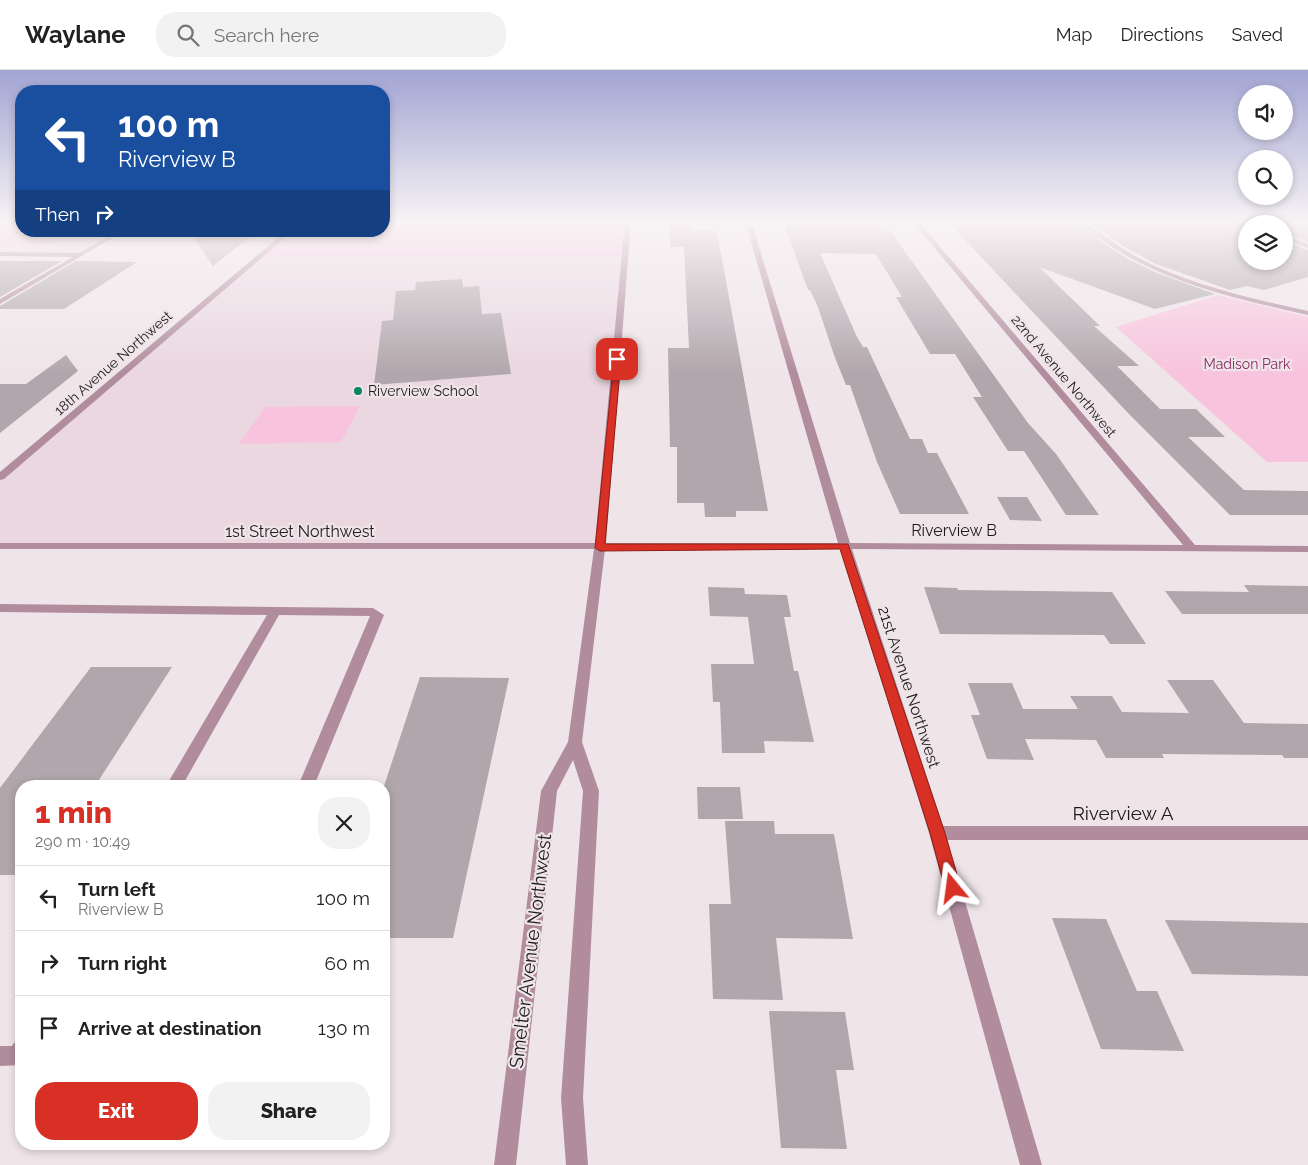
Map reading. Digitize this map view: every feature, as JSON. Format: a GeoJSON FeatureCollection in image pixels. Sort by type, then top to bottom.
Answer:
{"type":"FeatureCollection","features":[{"type":"Feature","properties":{"kind":"street"},"geometry":{"type":"LineString","coordinates":[[0,302],[52,272]]}},
{"type":"Feature","properties":{"kind":"street","name":"18th Avenue Northwest"},"geometry":{"type":"LineString","coordinates":[[0,477],[242,272]]}},
{"type":"Feature","properties":{"kind":"street","name":"Smelter Avenue Northwest"},"geometry":{"type":"LineString","coordinates":[[505,1165],[549,791],[575,742],[600,548],[624,272]]}},
{"type":"Feature","properties":{"kind":"street","name":"21st Avenue Northwest"},"geometry":{"type":"LineString","coordinates":[[763,272],[845,546],[938,833],[1031,1165]]}},
{"type":"Feature","properties":{"kind":"street","name":"22nd Avenue Northwest"},"geometry":{"type":"LineString","coordinates":[[958,272],[1192,549]]}},
{"type":"Feature","properties":{"kind":"street"},"geometry":{"type":"LineString","coordinates":[[1167,272],[1213,288],[1308,313]]}},
{"type":"Feature","properties":{"kind":"street","name":"1st Street Northwest"},"geometry":{"type":"LineString","coordinates":[[0,546],[600,548]]}},
{"type":"Feature","properties":{"kind":"street","name":"Riverview B"},"geometry":{"type":"LineString","coordinates":[[600,548],[845,546],[1308,549]]}},
{"type":"Feature","properties":{"kind":"street"},"geometry":{"type":"LineString","coordinates":[[0,608],[373,612],[378,615],[309,780]]}},
{"type":"Feature","properties":{"kind":"street"},"geometry":{"type":"LineString","coordinates":[[177,780],[275,611]]}},
{"type":"Feature","properties":{"kind":"street","name":"Smelter Avenue Northwest"},"geometry":{"type":"LineString","coordinates":[[575,742],[590,791],[572,1098],[577,1165]]}},
{"type":"Feature","properties":{"kind":"street","name":"Riverview A"},"geometry":{"type":"LineString","coordinates":[[938,833],[1308,833]]}},
{"type":"Feature","properties":{"kind":"shaded area","name":"Riverview School"},"geometry":{"type":"Polygon","coordinates":[[[242,272],[626,272],[600,548],[0,546],[0,478],[242,272]]]}},
{"type":"Feature","properties":{"kind":"green space","name":"Madison Park"},"geometry":{"type":"Polygon","coordinates":[[[1218,295],[1308,317],[1308,462],[1267,462],[1116,327],[1218,295]]]}},
{"type":"Feature","properties":{"kind":"green space"},"geometry":{"type":"Polygon","coordinates":[[[360,406],[341,442],[239,444],[265,407],[360,406]]]}},
{"type":"Feature","properties":{"kind":"building"},"geometry":{"type":"Polygon","coordinates":[[[0,272],[43,272],[0,297],[0,272]]]}},
{"type":"Feature","properties":{"kind":"building"},"geometry":{"type":"Polygon","coordinates":[[[57,272],[121,272],[64,309],[0,309],[0,306],[57,272]]]}},
{"type":"Feature","properties":{"kind":"building"},"geometry":{"type":"Polygon","coordinates":[[[685,272],[724,272],[768,511],[736,511],[736,517],[705,517],[704,503],[677,503],[677,447],[670,447],[668,348],[689,348],[685,272]]]}},
{"type":"Feature","properties":{"kind":"building"},"geometry":{"type":"Polygon","coordinates":[[[802,272],[828,272],[857,337],[863,347],[867,347],[910,439],[922,439],[928,453],[937,453],[969,514],[900,514],[877,462],[850,385],[846,385],[834,355],[818,307],[810,290],[808,290],[802,272]]]}},
{"type":"Feature","properties":{"kind":"building"},"geometry":{"type":"Polygon","coordinates":[[[887,272],[920,272],[1028,423],[1056,454],[1099,515],[1066,515],[1024,451],[1008,451],[973,397],[982,397],[955,354],[930,354],[896,297],[902,297],[887,272]]]}},
{"type":"Feature","properties":{"kind":"building"},"geometry":{"type":"Polygon","coordinates":[[[995,272],[1044,272],[1100,326],[1094,326],[1139,366],[1117,366],[1160,409],[1196,409],[1225,437],[1188,437],[1244,490],[1308,491],[1308,515],[1230,515],[1129,414],[995,272]]]}},
{"type":"Feature","properties":{"kind":"building"},"geometry":{"type":"Polygon","coordinates":[[[1053,272],[1155,272],[1215,294],[1155,309],[1053,272]]]}},
{"type":"Feature","properties":{"kind":"building"},"geometry":{"type":"Polygon","coordinates":[[[1179,272],[1308,272],[1308,277],[1264,290],[1247,286],[1230,290],[1179,272]]]}},
{"type":"Feature","properties":{"kind":"building"},"geometry":{"type":"Polygon","coordinates":[[[462,279],[463,287],[479,286],[482,314],[501,313],[511,374],[374,385],[382,321],[393,320],[396,291],[415,290],[416,282],[462,279]]]}},
{"type":"Feature","properties":{"kind":"building"},"geometry":{"type":"Polygon","coordinates":[[[66,355],[78,371],[0,433],[0,384],[26,384],[66,355]]]}},
{"type":"Feature","properties":{"kind":"building"},"geometry":{"type":"Polygon","coordinates":[[[997,497],[1027,497],[1042,521],[1010,520],[997,497]]]}},
{"type":"Feature","properties":{"kind":"building"},"geometry":{"type":"Polygon","coordinates":[[[1244,585],[1308,586],[1308,614],[1182,614],[1165,591],[1249,592],[1244,585]]]}},
{"type":"Feature","properties":{"kind":"building"},"geometry":{"type":"Polygon","coordinates":[[[708,587],[744,588],[745,594],[787,595],[791,617],[784,617],[794,671],[798,671],[814,742],[764,741],[765,753],[722,753],[720,702],[713,702],[711,664],[754,664],[748,617],[710,616],[708,587]]]}},
{"type":"Feature","properties":{"kind":"building"},"geometry":{"type":"Polygon","coordinates":[[[924,587],[957,588],[958,590],[1112,592],[1146,644],[1110,644],[1104,635],[940,634],[924,587]]]}},
{"type":"Feature","properties":{"kind":"building"},"geometry":{"type":"Polygon","coordinates":[[[91,667],[172,667],[99,780],[15,780],[15,875],[0,875],[0,788],[91,667]]]}},
{"type":"Feature","properties":{"kind":"building"},"geometry":{"type":"Polygon","coordinates":[[[420,677],[509,678],[453,938],[390,938],[390,780],[386,780],[420,677]]]}},
{"type":"Feature","properties":{"kind":"building"},"geometry":{"type":"Polygon","coordinates":[[[1167,680],[1213,680],[1244,723],[1308,724],[1308,758],[1284,758],[1282,755],[1162,754],[1164,758],[1106,758],[1096,740],[1025,739],[1034,760],[987,759],[971,715],[980,715],[968,683],[1012,683],[1023,709],[1078,709],[1070,696],[1112,696],[1122,712],[1189,713],[1167,680]]]}},
{"type":"Feature","properties":{"kind":"building"},"geometry":{"type":"Polygon","coordinates":[[[697,787],[740,787],[743,819],[698,819],[697,787]]]}},
{"type":"Feature","properties":{"kind":"building"},"geometry":{"type":"Polygon","coordinates":[[[725,821],[774,821],[775,834],[834,834],[853,939],[776,938],[783,1000],[713,999],[709,904],[731,904],[725,821]]]}},
{"type":"Feature","properties":{"kind":"building"},"geometry":{"type":"Polygon","coordinates":[[[1052,918],[1106,919],[1137,991],[1157,991],[1184,1051],[1101,1049],[1052,918]]]}},
{"type":"Feature","properties":{"kind":"building"},"geometry":{"type":"Polygon","coordinates":[[[1165,920],[1308,923],[1308,976],[1192,974],[1165,920]]]}},
{"type":"Feature","properties":{"kind":"building"},"geometry":{"type":"Polygon","coordinates":[[[769,1011],[845,1012],[854,1070],[836,1070],[847,1149],[781,1148],[769,1011]]]}},
{"type":"Feature","properties":{"kind":"place","name":"Riverview School"},"geometry":{"type":"Point","coordinates":[358,391]}},
{"type":"Feature","properties":{"kind":"route"},"geometry":{"type":"LineString","coordinates":[[617,359],[600,548],[845,546],[938,833],[953,888]]}}]}
